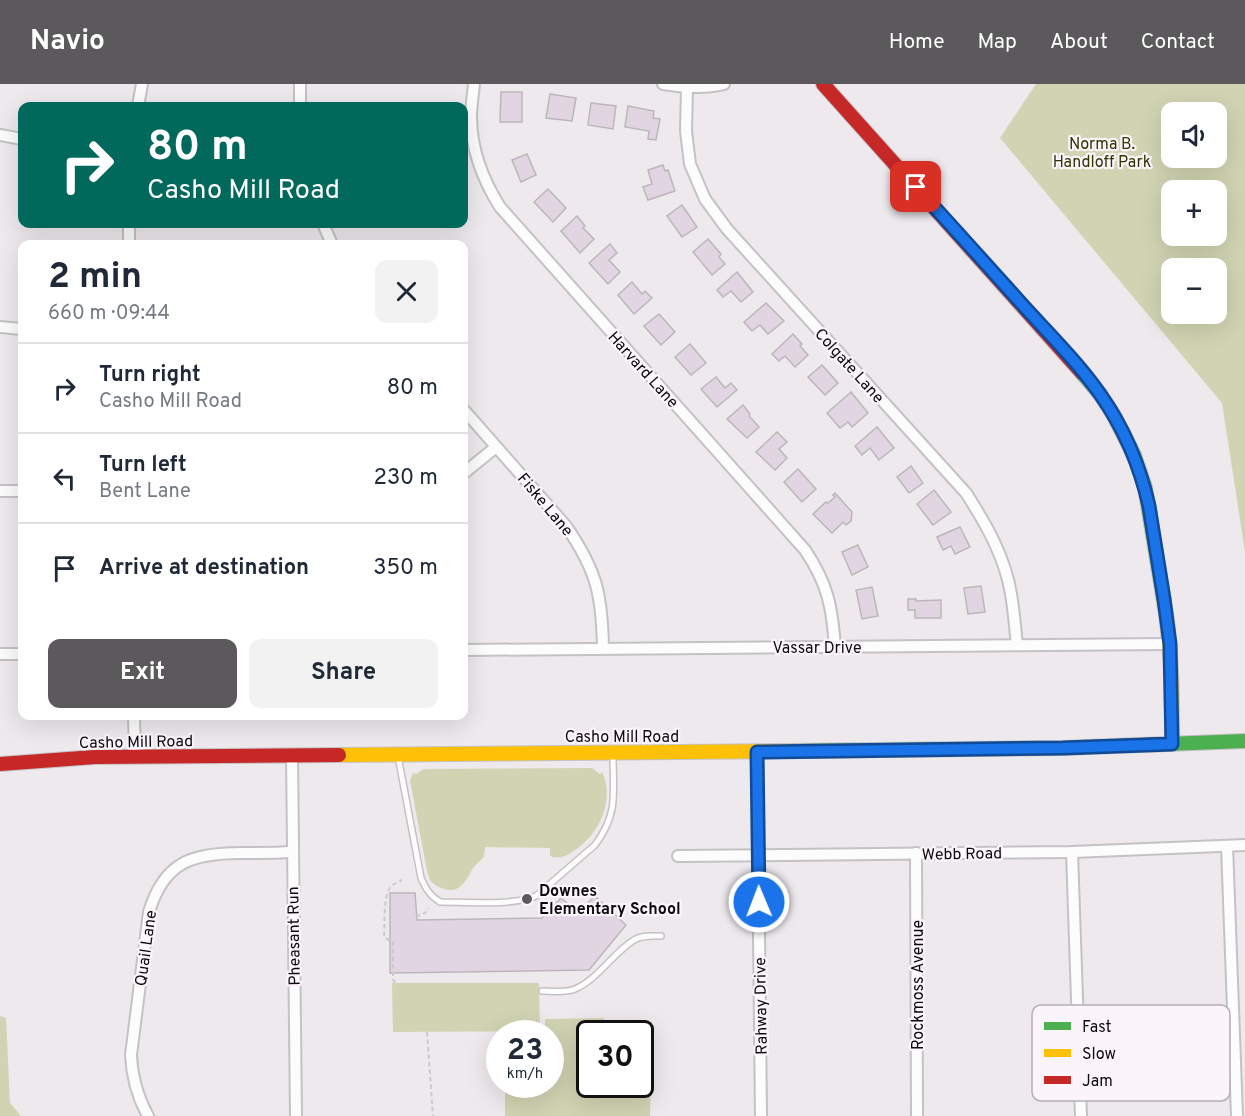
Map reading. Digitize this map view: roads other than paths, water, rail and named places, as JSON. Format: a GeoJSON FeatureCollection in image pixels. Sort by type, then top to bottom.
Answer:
{"type":"FeatureCollection","features":[{"type":"Feature","properties":{"kind":"street"},"geometry":{"type":"LineString","coordinates":[[139,102],[142,84]]}},
{"type":"Feature","properties":{"kind":"street"},"geometry":{"type":"LineString","coordinates":[[300,84],[300,102]]}},
{"type":"Feature","properties":{"kind":"street","name":"Harvard Lane"},"geometry":{"type":"LineString","coordinates":[[474,84],[471,117],[473,140],[483,176],[500,207],[805,550],[824,582],[830,600],[835,646]]}},
{"type":"Feature","properties":{"kind":"street"},"geometry":{"type":"LineString","coordinates":[[663,84],[687,87],[724,84]]}},
{"type":"Feature","properties":{"kind":"street"},"geometry":{"type":"LineString","coordinates":[[824,84],[1070,358],[1100,394],[1113,414],[1134,455],[1145,487],[1170,644],[1172,744]]}},
{"type":"Feature","properties":{"kind":"street","name":"Colgate Lane"},"geometry":{"type":"LineString","coordinates":[[687,87],[686,131],[690,164],[705,199],[728,229],[966,493],[988,527],[1000,555],[1011,592],[1017,645]]}},
{"type":"Feature","properties":{"kind":"street"},"geometry":{"type":"LineString","coordinates":[[0,135],[18,138]]}},
{"type":"Feature","properties":{"kind":"street"},"geometry":{"type":"LineString","coordinates":[[0,327],[18,329]]}},
{"type":"Feature","properties":{"kind":"street","name":"Fiske Lane"},"geometry":{"type":"LineString","coordinates":[[468,415],[566,526],[579,544],[594,575],[600,594],[603,648]]}},
{"type":"Feature","properties":{"kind":"street"},"geometry":{"type":"LineString","coordinates":[[468,470],[496,447]]}},
{"type":"Feature","properties":{"kind":"street"},"geometry":{"type":"LineString","coordinates":[[0,491],[18,491]]}},
{"type":"Feature","properties":{"kind":"street","name":"Vassar Drive"},"geometry":{"type":"LineString","coordinates":[[468,650],[1170,644]]}},
{"type":"Feature","properties":{"kind":"street"},"geometry":{"type":"LineString","coordinates":[[0,654],[18,654]]}},
{"type":"Feature","properties":{"kind":"street"},"geometry":{"type":"LineString","coordinates":[[134,720],[135,756]]}},
{"type":"Feature","properties":{"kind":"street","name":"Casho Mill Road"},"geometry":{"type":"LineString","coordinates":[[0,764],[135,756],[1063,748],[1245,741]]}},
{"type":"Feature","properties":{"kind":"street","name":"Rahway Drive"},"geometry":{"type":"LineString","coordinates":[[757,752],[761,1116]]}},
{"type":"Feature","properties":{"kind":"street","name":"Pheasant Run"},"geometry":{"type":"LineString","coordinates":[[292,756],[296,1116]]}},
{"type":"Feature","properties":{"kind":"street","name":"Webb Road"},"geometry":{"type":"LineString","coordinates":[[678,856],[1072,852],[1245,845]]}},
{"type":"Feature","properties":{"kind":"street"},"geometry":{"type":"LineString","coordinates":[[1227,846],[1237,1116]]}},
{"type":"Feature","properties":{"kind":"street","name":"Quail Lane"},"geometry":{"type":"LineString","coordinates":[[148,1116],[135,1088],[131,1055],[149,912],[160,885],[179,865],[192,858],[219,853],[292,852]]}},
{"type":"Feature","properties":{"kind":"street"},"geometry":{"type":"LineString","coordinates":[[1072,852],[1077,1005]]}},
{"type":"Feature","properties":{"kind":"street","name":"Rockmoss Avenue"},"geometry":{"type":"LineString","coordinates":[[916,853],[918,1116]]}},
{"type":"Feature","properties":{"kind":"street"},"geometry":{"type":"LineString","coordinates":[[1080,1101],[1081,1116]]}},
{"type":"Feature","properties":{"kind":"lane"},"geometry":{"type":"LineString","coordinates":[[398,754],[421,878],[426,890],[440,902],[501,902],[527,900],[536,896],[602,836],[613,809],[613,753]]}},
{"type":"Feature","properties":{"kind":"lane"},"geometry":{"type":"LineString","coordinates":[[542,991],[577,989],[634,940],[644,936],[662,936]]}},
{"type":"Feature","properties":{"kind":"place","name":"Downes Elementary School"},"geometry":{"type":"Point","coordinates":[527,899]}},
{"type":"Feature","properties":{"kind":"park label","name":"Norma B. Handloff Park"},"geometry":{"type":"Point","coordinates":[1102,152]}}]}
